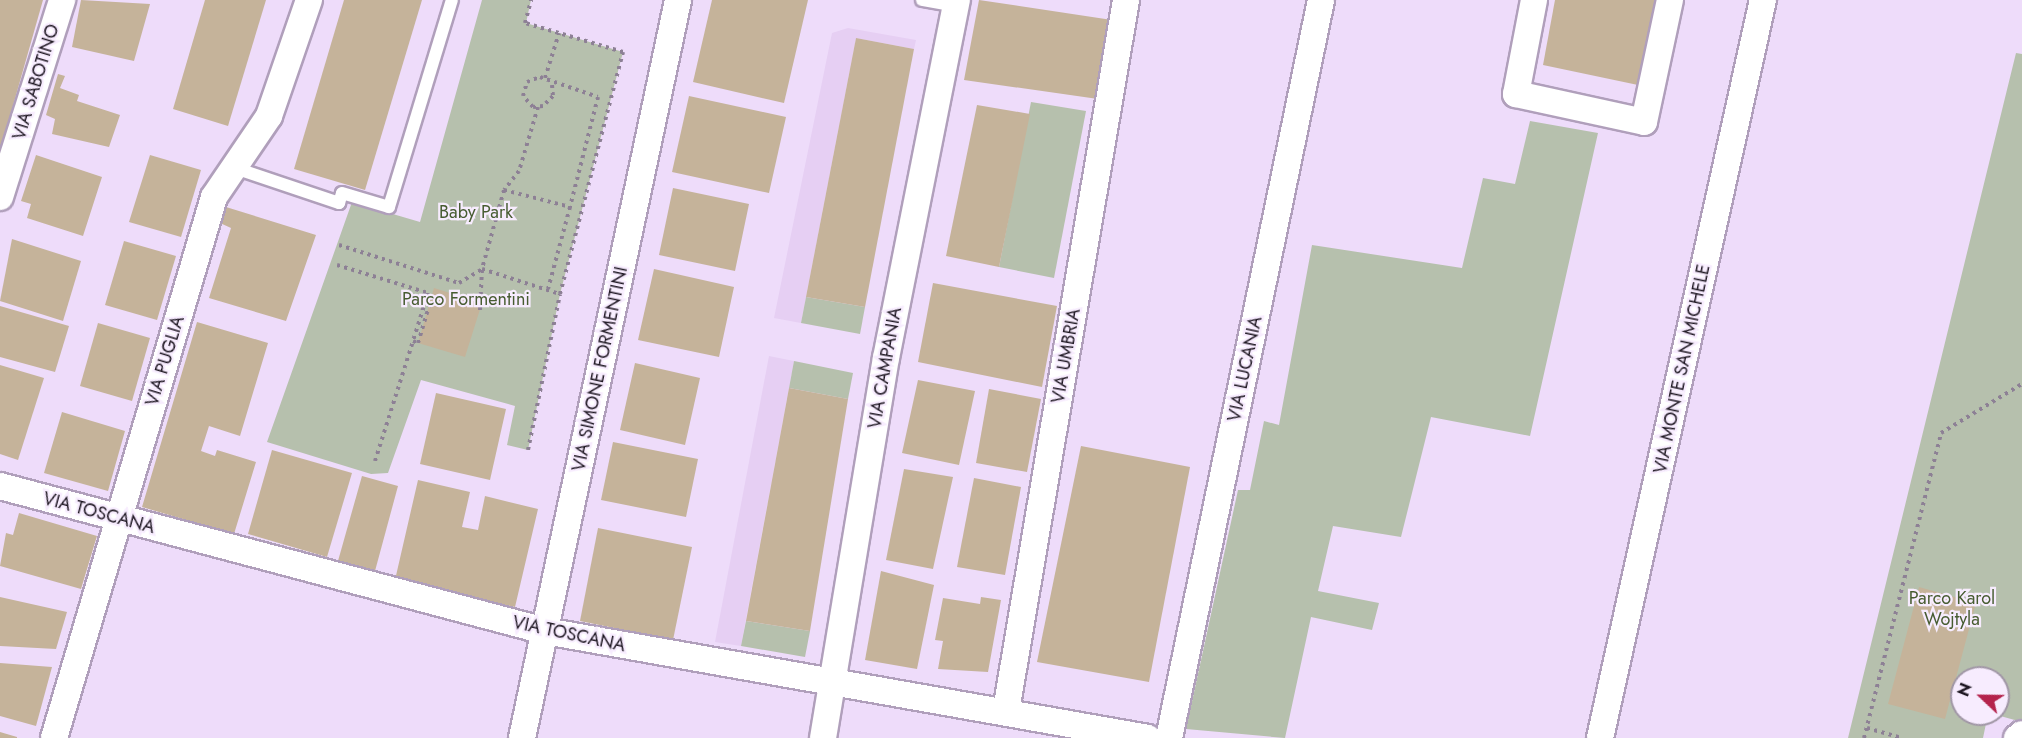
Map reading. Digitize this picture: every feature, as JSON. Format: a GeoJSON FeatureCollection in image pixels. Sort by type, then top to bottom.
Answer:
{"type":"FeatureCollection","features":[{"type":"Feature","properties":{"kind":"street","name":"VIA SABOTINO"},"geometry":{"type":"LineString","coordinates":[[0,197],[62,0]]}},
{"type":"Feature","properties":{"kind":"street","name":"VIA PUGLIA"},"geometry":{"type":"LineString","coordinates":[[54,738],[214,197],[232,167],[270,116],[309,0]]}},
{"type":"Feature","properties":{"kind":"street","name":"VIA SIMONE FORMENTINI"},"geometry":{"type":"LineString","coordinates":[[522,738],[678,0]]}},
{"type":"Feature","properties":{"kind":"street","name":"VIA UMBRIA"},"geometry":{"type":"LineString","coordinates":[[1006,711],[1126,0]]}},
{"type":"Feature","properties":{"kind":"street","name":"VIA LUCANIA"},"geometry":{"type":"LineString","coordinates":[[1169,738],[1321,0]]}},
{"type":"Feature","properties":{"kind":"street"},"geometry":{"type":"LineString","coordinates":[[1534,0],[1516,94],[1644,122],[1670,0]]}},
{"type":"Feature","properties":{"kind":"street","name":"VIA MONTE SAN MICHELE"},"geometry":{"type":"LineString","coordinates":[[1600,738],[1763,0]]}},
{"type":"Feature","properties":{"kind":"street","name":"VIA CAMPANIA"},"geometry":{"type":"LineString","coordinates":[[823,738],[886,358],[956,3]]}},
{"type":"Feature","properties":{"kind":"street","name":"VIA TOSCANA"},"geometry":{"type":"LineString","coordinates":[[0,486],[117,519],[545,631],[831,685],[1006,711],[1039,728],[1148,738]]}},
{"type":"Feature","properties":{"kind":"lane"},"geometry":{"type":"LineString","coordinates":[[232,167],[339,203],[342,193],[389,207],[452,0]]}},
{"type":"Feature","properties":{"kind":"lane"},"geometry":{"type":"LineString","coordinates":[[922,0],[956,3]]}},
{"type":"Feature","properties":{"kind":"path"},"geometry":{"type":"LineString","coordinates":[[528,450],[560,294],[623,52],[525,23],[531,0]]}},
{"type":"Feature","properties":{"kind":"path"},"geometry":{"type":"LineString","coordinates":[[545,78],[559,33]]}},
{"type":"Feature","properties":{"kind":"path"},"geometry":{"type":"LineString","coordinates":[[545,78],[552,86],[598,97],[548,288]]}},
{"type":"Feature","properties":{"kind":"path"},"geometry":{"type":"LineString","coordinates":[[538,107],[528,104],[523,91],[530,79],[545,78]]}},
{"type":"Feature","properties":{"kind":"path"},"geometry":{"type":"LineString","coordinates":[[480,310],[482,269],[504,190],[519,171],[538,107],[550,100],[552,86]]}},
{"type":"Feature","properties":{"kind":"path"},"geometry":{"type":"LineString","coordinates":[[504,190],[570,207]]}},
{"type":"Feature","properties":{"kind":"path"},"geometry":{"type":"LineString","coordinates":[[339,245],[459,283],[482,269],[548,288],[560,294]]}},
{"type":"Feature","properties":{"kind":"path"},"geometry":{"type":"LineString","coordinates":[[337,265],[428,294],[375,461]]}},
{"type":"Feature","properties":{"kind":"path"},"geometry":{"type":"LineString","coordinates":[[413,341],[418,343],[432,296]]}},
{"type":"Feature","properties":{"kind":"path"},"geometry":{"type":"LineString","coordinates":[[1864,738],[1941,433],[2022,384]]}},
{"type":"Feature","properties":{"kind":"path"},"geometry":{"type":"LineString","coordinates":[[1867,728],[1902,738]]}},
{"type":"Feature","properties":{"kind":"shaded area"},"geometry":{"type":"Polygon","coordinates":[[[848,28],[916,40],[914,49],[856,38],[801,323],[774,318],[832,33],[848,28]]]}},
{"type":"Feature","properties":{"kind":"shaded area"},"geometry":{"type":"Polygon","coordinates":[[[769,356],[794,361],[741,646],[715,642],[769,356]]]}},
{"type":"Feature","properties":{"kind":"green space","name":"Parco Formentini"},"geometry":{"type":"Polygon","coordinates":[[[482,0],[531,0],[526,23],[623,52],[560,294],[528,450],[507,445],[515,406],[421,380],[388,473],[371,474],[267,442],[352,202],[420,222],[482,0]]]}},
{"type":"Feature","properties":{"kind":"green space","name":"Parco Karol Wojtyla"},"geometry":{"type":"Polygon","coordinates":[[[2016,53],[2022,54],[2022,722],[2010,719],[2010,666],[1950,666],[1950,726],[1986,726],[1983,738],[1848,738],[2016,53]]]}},
{"type":"Feature","properties":{"kind":"green space"},"geometry":{"type":"Polygon","coordinates":[[[1031,102],[1086,111],[1054,278],[999,267],[1031,102]]]}},
{"type":"Feature","properties":{"kind":"green space"},"geometry":{"type":"Polygon","coordinates":[[[1530,121],[1598,133],[1530,436],[1431,417],[1401,537],[1333,526],[1318,591],[1379,603],[1372,630],[1311,617],[1285,738],[1186,729],[1238,490],[1250,490],[1264,421],[1279,425],[1312,245],[1462,268],[1483,178],[1515,184],[1530,121]]]}},
{"type":"Feature","properties":{"kind":"green space"},"geometry":{"type":"Polygon","coordinates":[[[806,297],[865,307],[860,334],[801,323],[806,297]]]}},
{"type":"Feature","properties":{"kind":"green space"},"geometry":{"type":"Polygon","coordinates":[[[794,361],[853,373],[848,399],[789,388],[794,361]]]}},
{"type":"Feature","properties":{"kind":"green space"},"geometry":{"type":"Polygon","coordinates":[[[746,621],[810,631],[805,657],[741,646],[746,621]]]}},
{"type":"Feature","properties":{"kind":"building"},"geometry":{"type":"Polygon","coordinates":[[[0,0],[43,0],[1,148],[0,148],[0,0]]]}},
{"type":"Feature","properties":{"kind":"building"},"geometry":{"type":"Polygon","coordinates":[[[81,0],[150,4],[134,61],[72,47],[81,0]]]}},
{"type":"Feature","properties":{"kind":"building"},"geometry":{"type":"Polygon","coordinates":[[[205,0],[266,0],[228,126],[173,109],[205,0]]]}},
{"type":"Feature","properties":{"kind":"building"},"geometry":{"type":"Polygon","coordinates":[[[344,0],[422,0],[365,190],[294,169],[344,0]]]}},
{"type":"Feature","properties":{"kind":"building"},"geometry":{"type":"Polygon","coordinates":[[[712,0],[808,0],[784,103],[693,82],[712,0]]]}},
{"type":"Feature","properties":{"kind":"building"},"geometry":{"type":"Polygon","coordinates":[[[979,0],[1112,20],[1098,99],[964,80],[979,0]]]}},
{"type":"Feature","properties":{"kind":"building"},"geometry":{"type":"Polygon","coordinates":[[[1555,0],[1655,0],[1638,85],[1543,65],[1555,0]]]}},
{"type":"Feature","properties":{"kind":"building"},"geometry":{"type":"Polygon","coordinates":[[[856,38],[914,49],[865,307],[806,297],[856,38]]]}},
{"type":"Feature","properties":{"kind":"building"},"geometry":{"type":"Polygon","coordinates":[[[58,74],[65,76],[60,88],[79,95],[77,101],[120,115],[109,147],[52,134],[55,119],[46,115],[58,74]]]}},
{"type":"Feature","properties":{"kind":"building"},"geometry":{"type":"Polygon","coordinates":[[[689,96],[786,117],[769,193],[672,172],[689,96]]]}},
{"type":"Feature","properties":{"kind":"building"},"geometry":{"type":"Polygon","coordinates":[[[977,105],[1030,114],[999,267],[946,256],[977,105]]]}},
{"type":"Feature","properties":{"kind":"building"},"geometry":{"type":"Polygon","coordinates":[[[36,155],[102,177],[83,236],[27,218],[31,204],[21,201],[36,155]]]}},
{"type":"Feature","properties":{"kind":"building"},"geometry":{"type":"Polygon","coordinates":[[[150,155],[201,170],[181,237],[129,222],[150,155]]]}},
{"type":"Feature","properties":{"kind":"building"},"geometry":{"type":"Polygon","coordinates":[[[673,188],[749,204],[735,271],[659,255],[673,188]]]}},
{"type":"Feature","properties":{"kind":"building"},"geometry":{"type":"Polygon","coordinates":[[[226,207],[316,235],[286,321],[209,298],[231,228],[220,223],[226,207]]]}},
{"type":"Feature","properties":{"kind":"building"},"geometry":{"type":"Polygon","coordinates":[[[12,239],[81,261],[63,321],[0,301],[12,239]]]}},
{"type":"Feature","properties":{"kind":"building"},"geometry":{"type":"Polygon","coordinates":[[[124,241],[176,256],[157,320],[105,305],[124,241]]]}},
{"type":"Feature","properties":{"kind":"building"},"geometry":{"type":"Polygon","coordinates":[[[654,269],[734,287],[719,357],[638,340],[654,269]]]}},
{"type":"Feature","properties":{"kind":"building"},"geometry":{"type":"Polygon","coordinates":[[[933,283],[1057,306],[1042,387],[918,362],[933,283]]]}},
{"type":"Feature","properties":{"kind":"building"},"geometry":{"type":"Polygon","coordinates":[[[434,288],[482,303],[465,357],[418,343],[434,288]]]}},
{"type":"Feature","properties":{"kind":"building"},"geometry":{"type":"Polygon","coordinates":[[[0,306],[69,326],[55,372],[0,357],[0,306]]]}},
{"type":"Feature","properties":{"kind":"building"},"geometry":{"type":"Polygon","coordinates":[[[197,322],[268,343],[240,436],[209,426],[201,451],[215,456],[217,450],[256,462],[234,534],[142,507],[197,322]]]}},
{"type":"Feature","properties":{"kind":"building"},"geometry":{"type":"Polygon","coordinates":[[[98,323],[150,338],[132,401],[80,386],[98,323]]]}},
{"type":"Feature","properties":{"kind":"building"},"geometry":{"type":"Polygon","coordinates":[[[635,363],[700,378],[685,445],[620,430],[635,363]]]}},
{"type":"Feature","properties":{"kind":"building"},"geometry":{"type":"Polygon","coordinates":[[[0,365],[44,378],[18,460],[0,454],[0,365]]]}},
{"type":"Feature","properties":{"kind":"building"},"geometry":{"type":"Polygon","coordinates":[[[918,380],[975,391],[959,465],[902,453],[918,380]]]}},
{"type":"Feature","properties":{"kind":"building"},"geometry":{"type":"Polygon","coordinates":[[[789,388],[848,399],[810,631],[746,621],[789,388]]]}},
{"type":"Feature","properties":{"kind":"building"},"geometry":{"type":"Polygon","coordinates":[[[989,389],[1041,399],[1027,472],[976,463],[989,389]]]}},
{"type":"Feature","properties":{"kind":"building"},"geometry":{"type":"Polygon","coordinates":[[[436,393],[506,409],[490,480],[420,464],[436,393]]]}},
{"type":"Feature","properties":{"kind":"building"},"geometry":{"type":"Polygon","coordinates":[[[62,412],[125,431],[108,491],[44,473],[62,412]]]}},
{"type":"Feature","properties":{"kind":"building"},"geometry":{"type":"Polygon","coordinates":[[[613,442],[698,459],[686,517],[601,500],[613,442]]]}},
{"type":"Feature","properties":{"kind":"building"},"geometry":{"type":"Polygon","coordinates":[[[1081,446],[1190,467],[1149,682],[1037,662],[1081,446]]]}},
{"type":"Feature","properties":{"kind":"building"},"geometry":{"type":"Polygon","coordinates":[[[272,450],[352,473],[327,557],[248,534],[272,450]]]}},
{"type":"Feature","properties":{"kind":"building"},"geometry":{"type":"Polygon","coordinates":[[[904,469],[953,477],[933,569],[886,560],[904,469]]]}},
{"type":"Feature","properties":{"kind":"building"},"geometry":{"type":"Polygon","coordinates":[[[362,476],[398,486],[375,571],[338,561],[362,476]]]}},
{"type":"Feature","properties":{"kind":"building"},"geometry":{"type":"Polygon","coordinates":[[[974,478],[1021,487],[1005,575],[957,567],[974,478]]]}},
{"type":"Feature","properties":{"kind":"building"},"geometry":{"type":"Polygon","coordinates":[[[418,480],[470,492],[462,527],[478,530],[485,496],[538,509],[515,607],[395,580],[418,480]]]}},
{"type":"Feature","properties":{"kind":"building"},"geometry":{"type":"Polygon","coordinates":[[[19,513],[97,536],[81,589],[0,566],[6,533],[13,535],[19,513]]]}},
{"type":"Feature","properties":{"kind":"building"},"geometry":{"type":"Polygon","coordinates":[[[598,528],[692,547],[673,640],[580,621],[598,528]]]}},
{"type":"Feature","properties":{"kind":"building"},"geometry":{"type":"Polygon","coordinates":[[[881,571],[934,585],[917,669],[865,660],[881,571]]]}},
{"type":"Feature","properties":{"kind":"building"},"geometry":{"type":"Polygon","coordinates":[[[1919,587],[1976,603],[1959,666],[1950,666],[1950,700],[1945,719],[1888,704],[1919,587]]]}},
{"type":"Feature","properties":{"kind":"building"},"geometry":{"type":"Polygon","coordinates":[[[0,597],[67,612],[56,649],[0,646],[0,597]]]}},
{"type":"Feature","properties":{"kind":"building"},"geometry":{"type":"Polygon","coordinates":[[[981,597],[1001,600],[988,672],[938,669],[943,641],[935,640],[943,598],[980,604],[981,597]]]}},
{"type":"Feature","properties":{"kind":"building"},"geometry":{"type":"Polygon","coordinates":[[[0,663],[52,667],[36,726],[0,716],[0,663]]]}},
{"type":"Feature","properties":{"kind":"building"},"geometry":{"type":"Polygon","coordinates":[[[0,732],[17,737],[17,738],[0,738],[0,732]]]}},
{"type":"Feature","properties":{"kind":"park label","name":"Baby Park"},"geometry":{"type":"Point","coordinates":[476,212]}}]}
